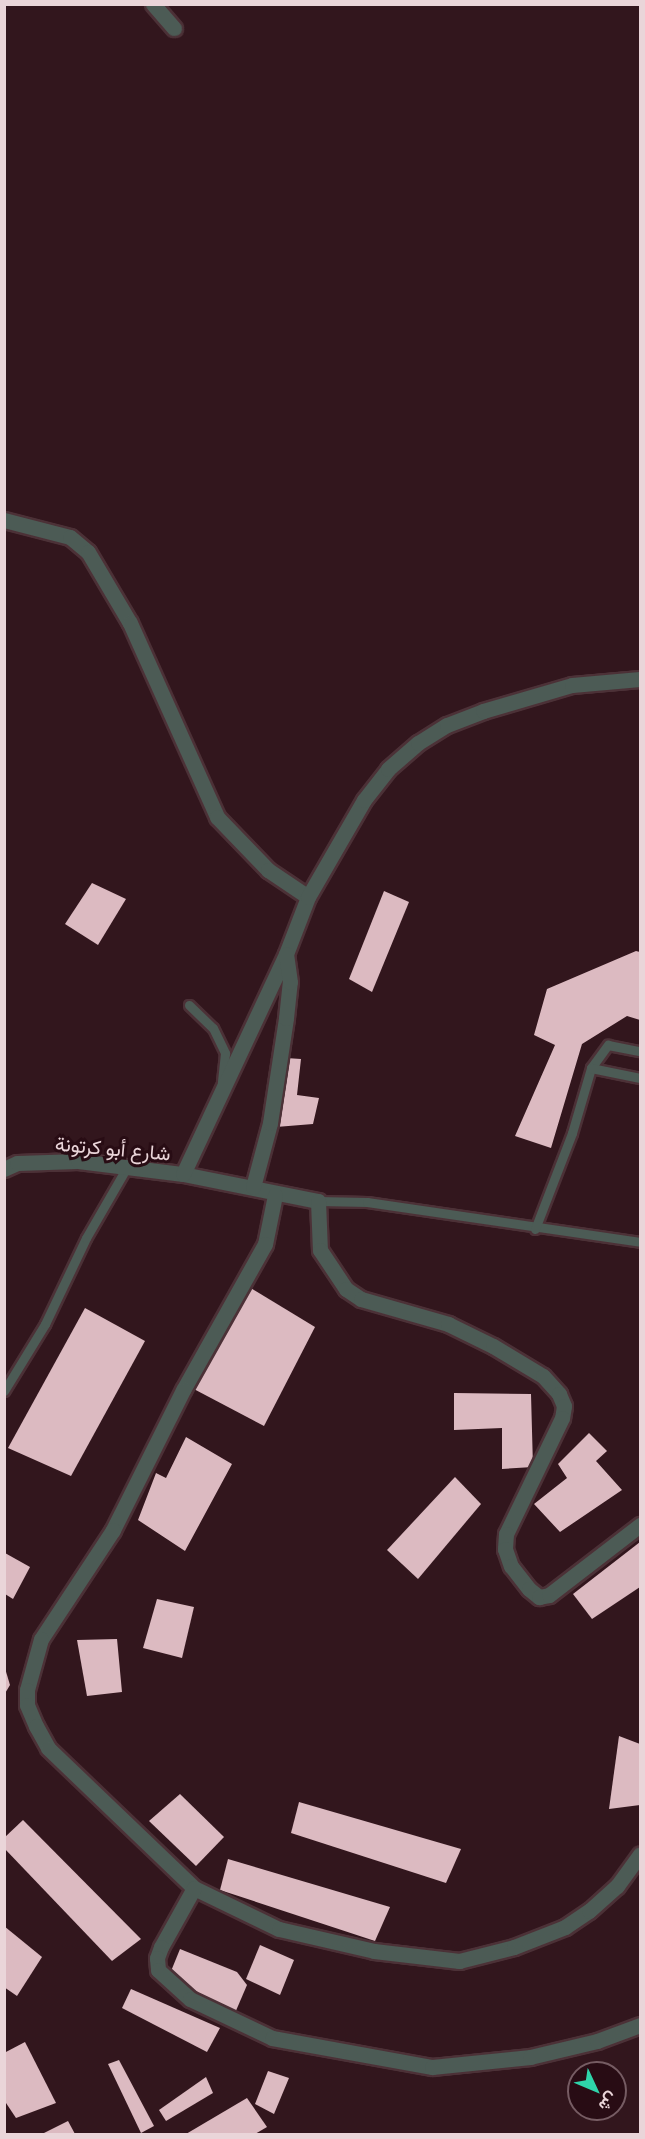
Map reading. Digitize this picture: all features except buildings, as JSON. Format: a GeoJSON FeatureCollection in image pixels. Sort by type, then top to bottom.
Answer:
{"type":"FeatureCollection","features":[{"type":"Feature","properties":{"kind":"street"},"geometry":{"type":"LineString","coordinates":[[153,4],[174,28]]}},
{"type":"Feature","properties":{"kind":"street"},"geometry":{"type":"LineString","coordinates":[[4,520],[70,537],[88,552],[130,624],[217,816],[268,870],[308,897]]}},
{"type":"Feature","properties":{"kind":"street"},"geometry":{"type":"LineString","coordinates":[[183,1174],[222,1085],[286,954],[308,897],[364,800],[388,769],[418,743],[447,725],[529,696],[616,678],[640,679]]}},
{"type":"Feature","properties":{"kind":"street"},"geometry":{"type":"LineString","coordinates":[[253,1187],[270,1123],[286,1018],[290,982],[286,954]]}},
{"type":"Feature","properties":{"kind":"street","name":"شارع أبو كرتونة"},"geometry":{"type":"LineString","coordinates":[[4,1169],[17,1163],[78,1161],[183,1174],[253,1187],[275,1195],[318,1201]]}},
{"type":"Feature","properties":{"kind":"street"},"geometry":{"type":"LineString","coordinates":[[275,1195],[265,1244],[183,1390],[113,1530],[42,1639],[27,1690],[27,1705],[48,1748],[194,1888],[279,1929],[374,1951],[459,1961],[514,1947],[566,1927],[617,1886],[640,1854]]}},
{"type":"Feature","properties":{"kind":"street"},"geometry":{"type":"LineString","coordinates":[[318,1201],[320,1250],[346,1289],[361,1299],[448,1324],[501,1350],[543,1376],[559,1394],[564,1406],[562,1418],[506,1534],[505,1550],[511,1566],[529,1589],[539,1597],[549,1595],[640,1525]]}},
{"type":"Feature","properties":{"kind":"street"},"geometry":{"type":"LineString","coordinates":[[194,1888],[161,1947],[158,1970],[190,1999],[272,2038],[432,2067],[530,2057],[597,2041],[640,2025]]}},
{"type":"Feature","properties":{"kind":"lane"},"geometry":{"type":"LineString","coordinates":[[189,1005],[213,1028],[225,1053],[222,1085]]}},
{"type":"Feature","properties":{"kind":"lane"},"geometry":{"type":"LineString","coordinates":[[535,1229],[572,1134],[591,1068],[608,1045],[640,1051]]}},
{"type":"Feature","properties":{"kind":"lane"},"geometry":{"type":"LineString","coordinates":[[591,1068],[640,1078]]}},
{"type":"Feature","properties":{"kind":"lane"},"geometry":{"type":"LineString","coordinates":[[4,1391],[45,1324],[86,1238],[127,1167]]}},
{"type":"Feature","properties":{"kind":"lane"},"geometry":{"type":"LineString","coordinates":[[318,1201],[367,1202],[535,1229],[640,1242]]}}]}
